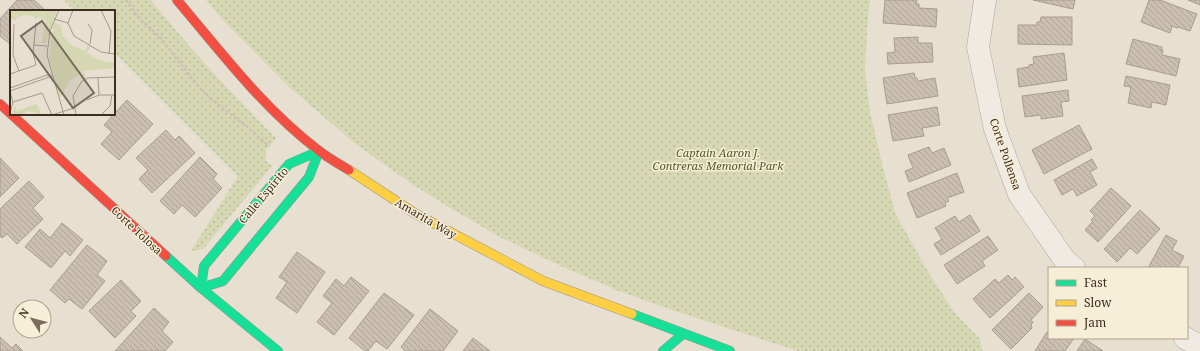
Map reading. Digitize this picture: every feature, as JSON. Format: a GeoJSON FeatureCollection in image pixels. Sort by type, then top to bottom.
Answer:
{"type":"FeatureCollection","features":[{"type":"Feature","properties":{"kind":"street","name":"Amarita Way"},"geometry":{"type":"LineString","coordinates":[[177,0],[253,90],[296,132],[319,151],[416,214],[543,281],[730,351]]}},
{"type":"Feature","properties":{"kind":"street","name":"Corte Pollensa"},"geometry":{"type":"LineString","coordinates":[[985,0],[978,47],[995,129],[1019,194],[1064,259],[1073,267]]}},
{"type":"Feature","properties":{"kind":"street","name":"Corte Tolosa"},"geometry":{"type":"LineString","coordinates":[[0,104],[10,113]]}},
{"type":"Feature","properties":{"kind":"street","name":"Corte Tolosa"},"geometry":{"type":"LineString","coordinates":[[12,115],[201,288],[278,351]]}},
{"type":"Feature","properties":{"kind":"street","name":"Calle Espirito"},"geometry":{"type":"LineString","coordinates":[[201,288],[204,266],[289,164],[319,151]]}},
{"type":"Feature","properties":{"kind":"street"},"geometry":{"type":"LineString","coordinates":[[201,288],[223,281],[310,177],[319,151]]}},
{"type":"Feature","properties":{"kind":"street"},"geometry":{"type":"LineString","coordinates":[[681,345],[683,334]]}},
{"type":"Feature","properties":{"kind":"street"},"geometry":{"type":"LineString","coordinates":[[663,351],[683,334]]}},
{"type":"Feature","properties":{"kind":"street"},"geometry":{"type":"LineString","coordinates":[[1187,339],[1200,346],[1194,351]]}},
{"type":"Feature","properties":{"kind":"path"},"geometry":{"type":"LineString","coordinates":[[126,0],[140,19],[160,37],[198,86],[211,99],[245,125],[269,146]]}},
{"type":"Feature","properties":{"kind":"green space"},"geometry":{"type":"Polygon","coordinates":[[[64,0],[151,0],[212,71],[276,138],[266,150],[266,161],[272,166],[203,249],[191,251],[238,176],[115,53],[115,10],[74,10],[64,0]]]}},
{"type":"Feature","properties":{"kind":"green space","name":"Captain Aaron J. Contreras Memorial Park"},"geometry":{"type":"Polygon","coordinates":[[[206,0],[870,0],[865,70],[870,112],[896,215],[929,273],[954,312],[980,339],[982,351],[798,351],[619,291],[561,266],[498,236],[452,209],[412,184],[357,145],[289,87],[221,18],[206,0]]]}},
{"type":"Feature","properties":{"kind":"building"},"geometry":{"type":"Polygon","coordinates":[[[17,0],[34,0],[45,10],[10,10],[10,44],[0,36],[0,19],[17,0]]]}},
{"type":"Feature","properties":{"kind":"building"},"geometry":{"type":"Polygon","coordinates":[[[885,0],[917,0],[916,4],[919,4],[919,8],[937,9],[936,27],[883,23],[885,0]]]}},
{"type":"Feature","properties":{"kind":"building"},"geometry":{"type":"Polygon","coordinates":[[[1033,0],[1075,0],[1073,9],[1033,0]]]}},
{"type":"Feature","properties":{"kind":"building"},"geometry":{"type":"Polygon","coordinates":[[[1149,0],[1160,0],[1197,14],[1190,31],[1172,26],[1170,33],[1141,22],[1149,0]]]}},
{"type":"Feature","properties":{"kind":"building"},"geometry":{"type":"Polygon","coordinates":[[[1188,0],[1200,0],[1200,5],[1188,0]]]}},
{"type":"Feature","properties":{"kind":"building"},"geometry":{"type":"Polygon","coordinates":[[[1041,17],[1072,17],[1072,45],[1018,44],[1018,25],[1037,25],[1037,22],[1040,22],[1041,17]]]}},
{"type":"Feature","properties":{"kind":"building"},"geometry":{"type":"Polygon","coordinates":[[[918,37],[918,43],[932,43],[933,62],[888,64],[887,53],[895,52],[894,38],[918,37]]]}},
{"type":"Feature","properties":{"kind":"building"},"geometry":{"type":"Polygon","coordinates":[[[1133,39],[1162,47],[1162,55],[1180,59],[1176,76],[1126,64],[1133,39]]]}},
{"type":"Feature","properties":{"kind":"building"},"geometry":{"type":"Polygon","coordinates":[[[1064,53],[1067,80],[1019,87],[1017,69],[1029,67],[1029,65],[1034,64],[1033,57],[1064,53]]]}},
{"type":"Feature","properties":{"kind":"building"},"geometry":{"type":"Polygon","coordinates":[[[914,73],[915,78],[917,78],[918,81],[935,78],[938,96],[887,104],[883,78],[914,73]]]}},
{"type":"Feature","properties":{"kind":"building"},"geometry":{"type":"Polygon","coordinates":[[[1126,76],[1170,85],[1166,105],[1152,102],[1151,108],[1128,103],[1131,87],[1124,86],[1126,76]]]}},
{"type":"Feature","properties":{"kind":"building"},"geometry":{"type":"Polygon","coordinates":[[[1068,90],[1069,101],[1061,102],[1063,116],[1041,119],[1041,115],[1025,117],[1022,96],[1068,90]]]}},
{"type":"Feature","properties":{"kind":"building"},"geometry":{"type":"Polygon","coordinates":[[[127,100],[153,124],[119,160],[101,144],[112,132],[104,125],[113,115],[115,115],[115,113],[127,100]]]}},
{"type":"Feature","properties":{"kind":"building"},"geometry":{"type":"Polygon","coordinates":[[[937,107],[940,125],[922,128],[924,136],[893,141],[888,115],[937,107]]]}},
{"type":"Feature","properties":{"kind":"building"},"geometry":{"type":"Polygon","coordinates":[[[1079,125],[1092,149],[1044,174],[1032,150],[1079,125]]]}},
{"type":"Feature","properties":{"kind":"building"},"geometry":{"type":"Polygon","coordinates":[[[166,130],[175,140],[179,136],[195,153],[152,193],[139,179],[148,170],[136,158],[166,130]]]}},
{"type":"Feature","properties":{"kind":"building"},"geometry":{"type":"Polygon","coordinates":[[[929,147],[932,153],[944,148],[951,165],[909,182],[905,171],[913,168],[908,155],[929,147]]]}},
{"type":"Feature","properties":{"kind":"building"},"geometry":{"type":"Polygon","coordinates":[[[200,157],[217,174],[213,179],[222,188],[195,217],[182,205],[174,214],[160,201],[200,157]]]}},
{"type":"Feature","properties":{"kind":"building"},"geometry":{"type":"Polygon","coordinates":[[[0,158],[19,178],[0,197],[0,158]]]}},
{"type":"Feature","properties":{"kind":"building"},"geometry":{"type":"Polygon","coordinates":[[[1092,159],[1097,168],[1090,172],[1097,185],[1077,196],[1073,189],[1062,195],[1054,180],[1092,159]]]}},
{"type":"Feature","properties":{"kind":"building"},"geometry":{"type":"Polygon","coordinates":[[[957,173],[964,192],[947,198],[949,201],[945,203],[946,206],[917,218],[907,193],[957,173]]]}},
{"type":"Feature","properties":{"kind":"building"},"geometry":{"type":"Polygon","coordinates":[[[29,181],[44,197],[33,208],[43,219],[17,244],[7,234],[2,238],[0,236],[0,209],[29,181]]]}},
{"type":"Feature","properties":{"kind":"building"},"geometry":{"type":"Polygon","coordinates":[[[1111,188],[1131,206],[1098,242],[1085,230],[1093,221],[1091,220],[1095,216],[1090,211],[1111,188]]]}},
{"type":"Feature","properties":{"kind":"building"},"geometry":{"type":"Polygon","coordinates":[[[1140,210],[1160,229],[1137,254],[1130,248],[1117,262],[1104,249],[1140,210]]]}},
{"type":"Feature","properties":{"kind":"building"},"geometry":{"type":"Polygon","coordinates":[[[970,215],[980,231],[941,255],[934,244],[942,239],[935,228],[955,216],[959,222],[970,215]]]}},
{"type":"Feature","properties":{"kind":"building"},"geometry":{"type":"Polygon","coordinates":[[[62,223],[83,240],[70,256],[65,251],[51,268],[25,247],[40,229],[50,238],[62,223]]]}},
{"type":"Feature","properties":{"kind":"building"},"geometry":{"type":"Polygon","coordinates":[[[1166,235],[1177,241],[1172,250],[1184,256],[1178,267],[1149,267],[1166,235]]]}},
{"type":"Feature","properties":{"kind":"building"},"geometry":{"type":"Polygon","coordinates":[[[988,236],[998,250],[982,261],[985,266],[957,284],[944,265],[988,236]]]}},
{"type":"Feature","properties":{"kind":"building"},"geometry":{"type":"Polygon","coordinates":[[[87,245],[107,261],[97,275],[105,281],[82,309],[69,299],[65,303],[50,290],[87,245]]]}},
{"type":"Feature","properties":{"kind":"building"},"geometry":{"type":"Polygon","coordinates":[[[297,252],[325,272],[297,313],[276,298],[287,282],[279,277],[297,252]]]}},
{"type":"Feature","properties":{"kind":"building"},"geometry":{"type":"Polygon","coordinates":[[[1008,275],[1012,280],[1015,277],[1024,287],[990,318],[973,299],[995,279],[999,283],[1008,275]]]}},
{"type":"Feature","properties":{"kind":"building"},"geometry":{"type":"Polygon","coordinates":[[[351,277],[369,291],[334,335],[317,322],[332,303],[323,296],[336,279],[344,286],[351,277]]]}},
{"type":"Feature","properties":{"kind":"building"},"geometry":{"type":"Polygon","coordinates":[[[121,280],[141,301],[131,311],[136,316],[115,338],[89,311],[121,280]]]}},
{"type":"Feature","properties":{"kind":"building"},"geometry":{"type":"Polygon","coordinates":[[[384,293],[414,315],[387,349],[376,341],[368,351],[365,351],[349,338],[384,293]]]}},
{"type":"Feature","properties":{"kind":"building"},"geometry":{"type":"Polygon","coordinates":[[[1029,293],[1043,307],[1031,320],[1033,322],[1031,325],[1032,328],[1011,349],[992,330],[1029,293]]]}},
{"type":"Feature","properties":{"kind":"building"},"geometry":{"type":"Polygon","coordinates":[[[154,308],[169,322],[162,331],[173,342],[165,351],[115,351],[154,308]]]}},
{"type":"Feature","properties":{"kind":"building"},"geometry":{"type":"Polygon","coordinates":[[[430,309],[458,331],[443,351],[405,351],[401,347],[430,309]]]}},
{"type":"Feature","properties":{"kind":"building"},"geometry":{"type":"Polygon","coordinates":[[[1047,332],[1048,339],[1073,339],[1065,351],[1035,351],[1047,332]]]}},
{"type":"Feature","properties":{"kind":"building"},"geometry":{"type":"Polygon","coordinates":[[[0,337],[12,348],[16,344],[23,351],[0,351],[0,337]]]}},
{"type":"Feature","properties":{"kind":"building"},"geometry":{"type":"Polygon","coordinates":[[[473,338],[490,351],[463,351],[473,338]]]}},
{"type":"Feature","properties":{"kind":"building"},"geometry":{"type":"Polygon","coordinates":[[[1085,339],[1103,351],[1077,351],[1085,339]]]}},
{"type":"Feature","properties":{"kind":"traffic: fast"},"geometry":{"type":"LineString","coordinates":[[319,151],[309,177],[223,281],[201,288],[204,266],[289,164],[319,151]]}},
{"type":"Feature","properties":{"kind":"traffic: fast"},"geometry":{"type":"LineString","coordinates":[[166,256],[201,288],[278,351]]}},
{"type":"Feature","properties":{"kind":"traffic: fast"},"geometry":{"type":"LineString","coordinates":[[632,314],[730,351]]}},
{"type":"Feature","properties":{"kind":"traffic: fast"},"geometry":{"type":"LineString","coordinates":[[663,351],[683,334]]}},
{"type":"Feature","properties":{"kind":"traffic: slow"},"geometry":{"type":"LineString","coordinates":[[349,170],[416,214],[543,281],[632,314]]}},
{"type":"Feature","properties":{"kind":"traffic: jam"},"geometry":{"type":"LineString","coordinates":[[177,0],[243,79],[279,116],[318,150],[349,170]]}},
{"type":"Feature","properties":{"kind":"traffic: jam"},"geometry":{"type":"LineString","coordinates":[[0,104],[10,113]]}},
{"type":"Feature","properties":{"kind":"traffic: jam"},"geometry":{"type":"LineString","coordinates":[[12,115],[166,256]]}}]}
